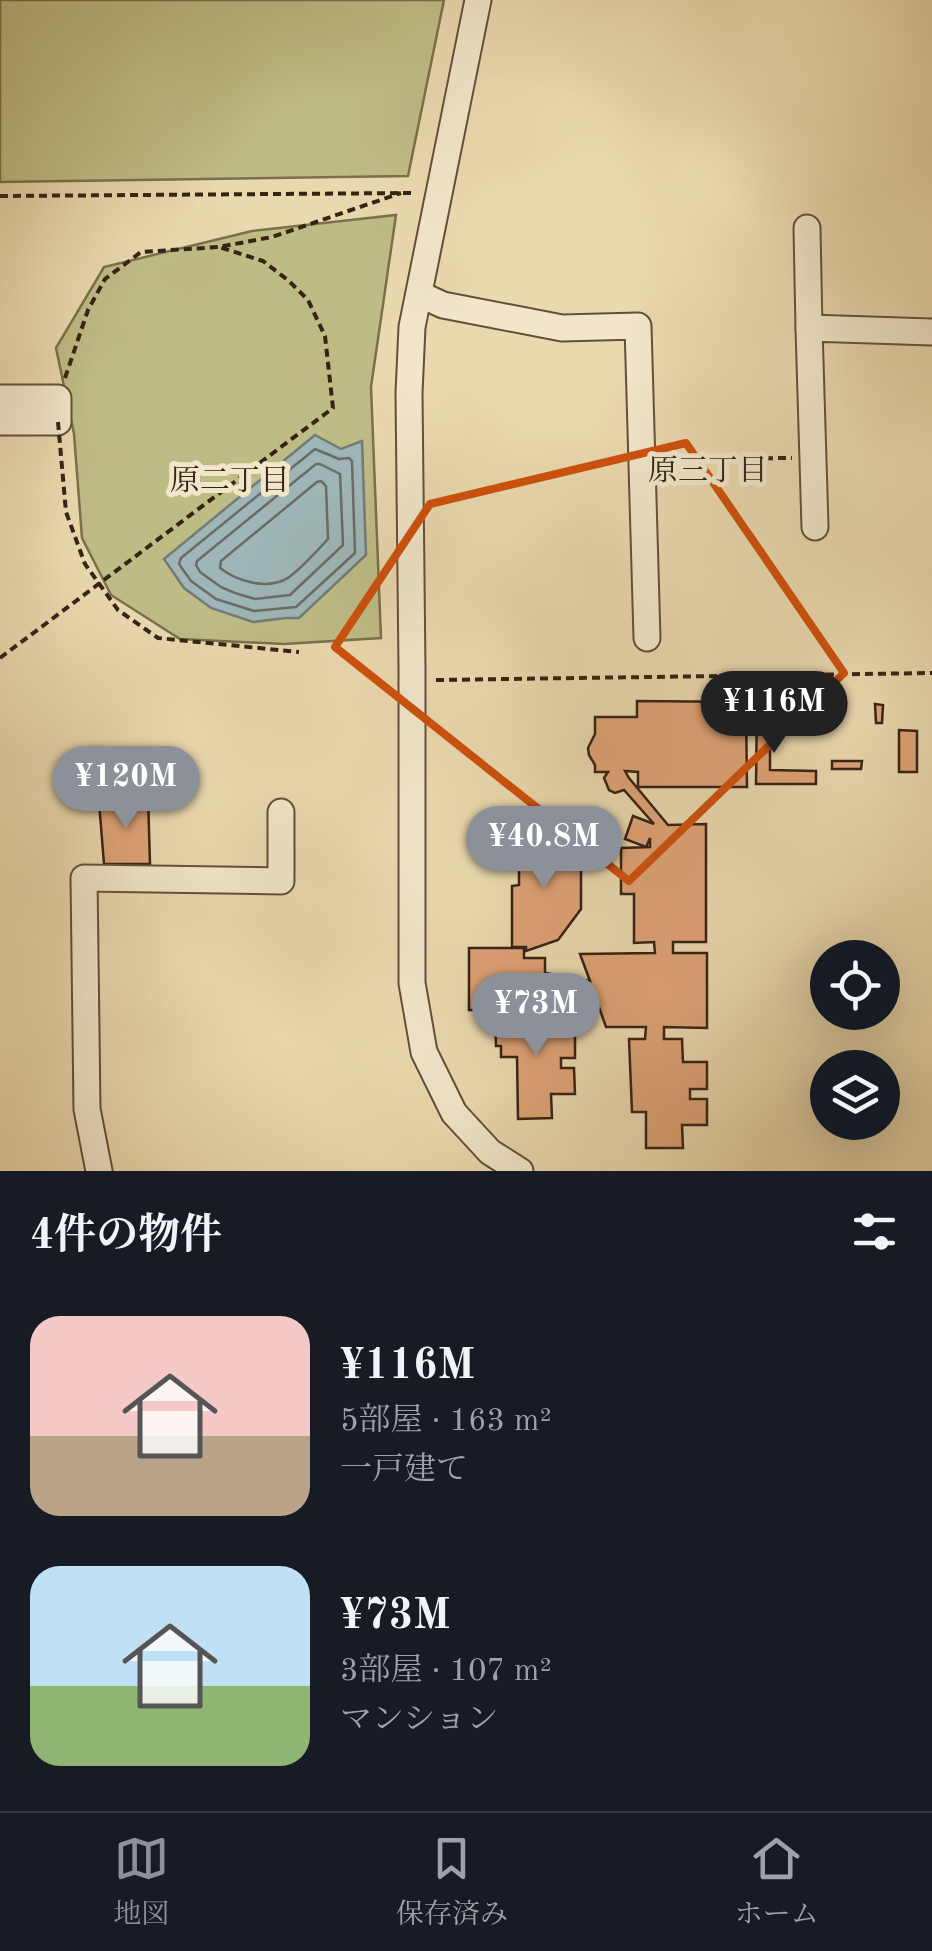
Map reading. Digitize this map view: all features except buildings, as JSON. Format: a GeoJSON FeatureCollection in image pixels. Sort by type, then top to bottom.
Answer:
{"type":"FeatureCollection","features":[{"type":"Feature","properties":{"kind":"street"},"geometry":{"type":"LineString","coordinates":[[478,0],[412,327],[412,983],[424,1052],[454,1113],[489,1163],[520,1171]]}},
{"type":"Feature","properties":{"kind":"street"},"geometry":{"type":"LineString","coordinates":[[807,228],[815,527]]}},
{"type":"Feature","properties":{"kind":"street"},"geometry":{"type":"LineString","coordinates":[[419,294],[443,304],[562,328],[638,326],[647,638]]}},
{"type":"Feature","properties":{"kind":"street"},"geometry":{"type":"LineString","coordinates":[[809,328],[932,332]]}},
{"type":"Feature","properties":{"kind":"street"},"geometry":{"type":"LineString","coordinates":[[0,398],[58,410]]}},
{"type":"Feature","properties":{"kind":"street"},"geometry":{"type":"LineString","coordinates":[[0,422],[58,410]]}},
{"type":"Feature","properties":{"kind":"street"},"geometry":{"type":"LineString","coordinates":[[98,1171],[88,1109],[84,878],[281,881],[281,812]]}},
{"type":"Feature","properties":{"kind":"path"},"geometry":{"type":"LineString","coordinates":[[299,652],[158,638],[118,610],[85,564],[66,512],[58,410],[88,310],[106,279],[141,252],[219,248],[272,236],[401,194]]}},
{"type":"Feature","properties":{"kind":"path"},"geometry":{"type":"LineString","coordinates":[[0,196],[414,194]]}},
{"type":"Feature","properties":{"kind":"path"},"geometry":{"type":"LineString","coordinates":[[0,658],[332,408],[325,336],[308,300],[263,261],[219,248]]}},
{"type":"Feature","properties":{"kind":"path"},"geometry":{"type":"LineString","coordinates":[[642,459],[813,458]]}},
{"type":"Feature","properties":{"kind":"path"},"geometry":{"type":"LineString","coordinates":[[426,680],[932,673]]}},
{"type":"Feature","properties":{"kind":"highlighted area"},"geometry":{"type":"Polygon","coordinates":[[[686,443],[844,673],[629,881],[335,647],[430,504],[686,443]]]}},
{"type":"Feature","properties":{"kind":"shaded area"},"geometry":{"type":"Polygon","coordinates":[[[0,0],[444,0],[408,176],[0,182],[0,0]]]}},
{"type":"Feature","properties":{"kind":"shaded area"},"geometry":{"type":"Polygon","coordinates":[[[396,215],[371,387],[381,638],[284,644],[180,639],[111,595],[82,538],[74,434],[56,348],[104,267],[252,231],[396,215]]]}},
{"type":"Feature","properties":{"kind":"water"},"geometry":{"type":"Polygon","coordinates":[[[315,435],[341,449],[362,441],[366,555],[299,618],[253,622],[211,608],[184,588],[164,559],[315,435]]]}},
{"type":"Feature","properties":{"kind":"district","name":"原三丁目"},"geometry":{"type":"Point","coordinates":[708,470]}},
{"type":"Feature","properties":{"kind":"district","name":"原二丁目"},"geometry":{"type":"Point","coordinates":[230,480]}}]}
